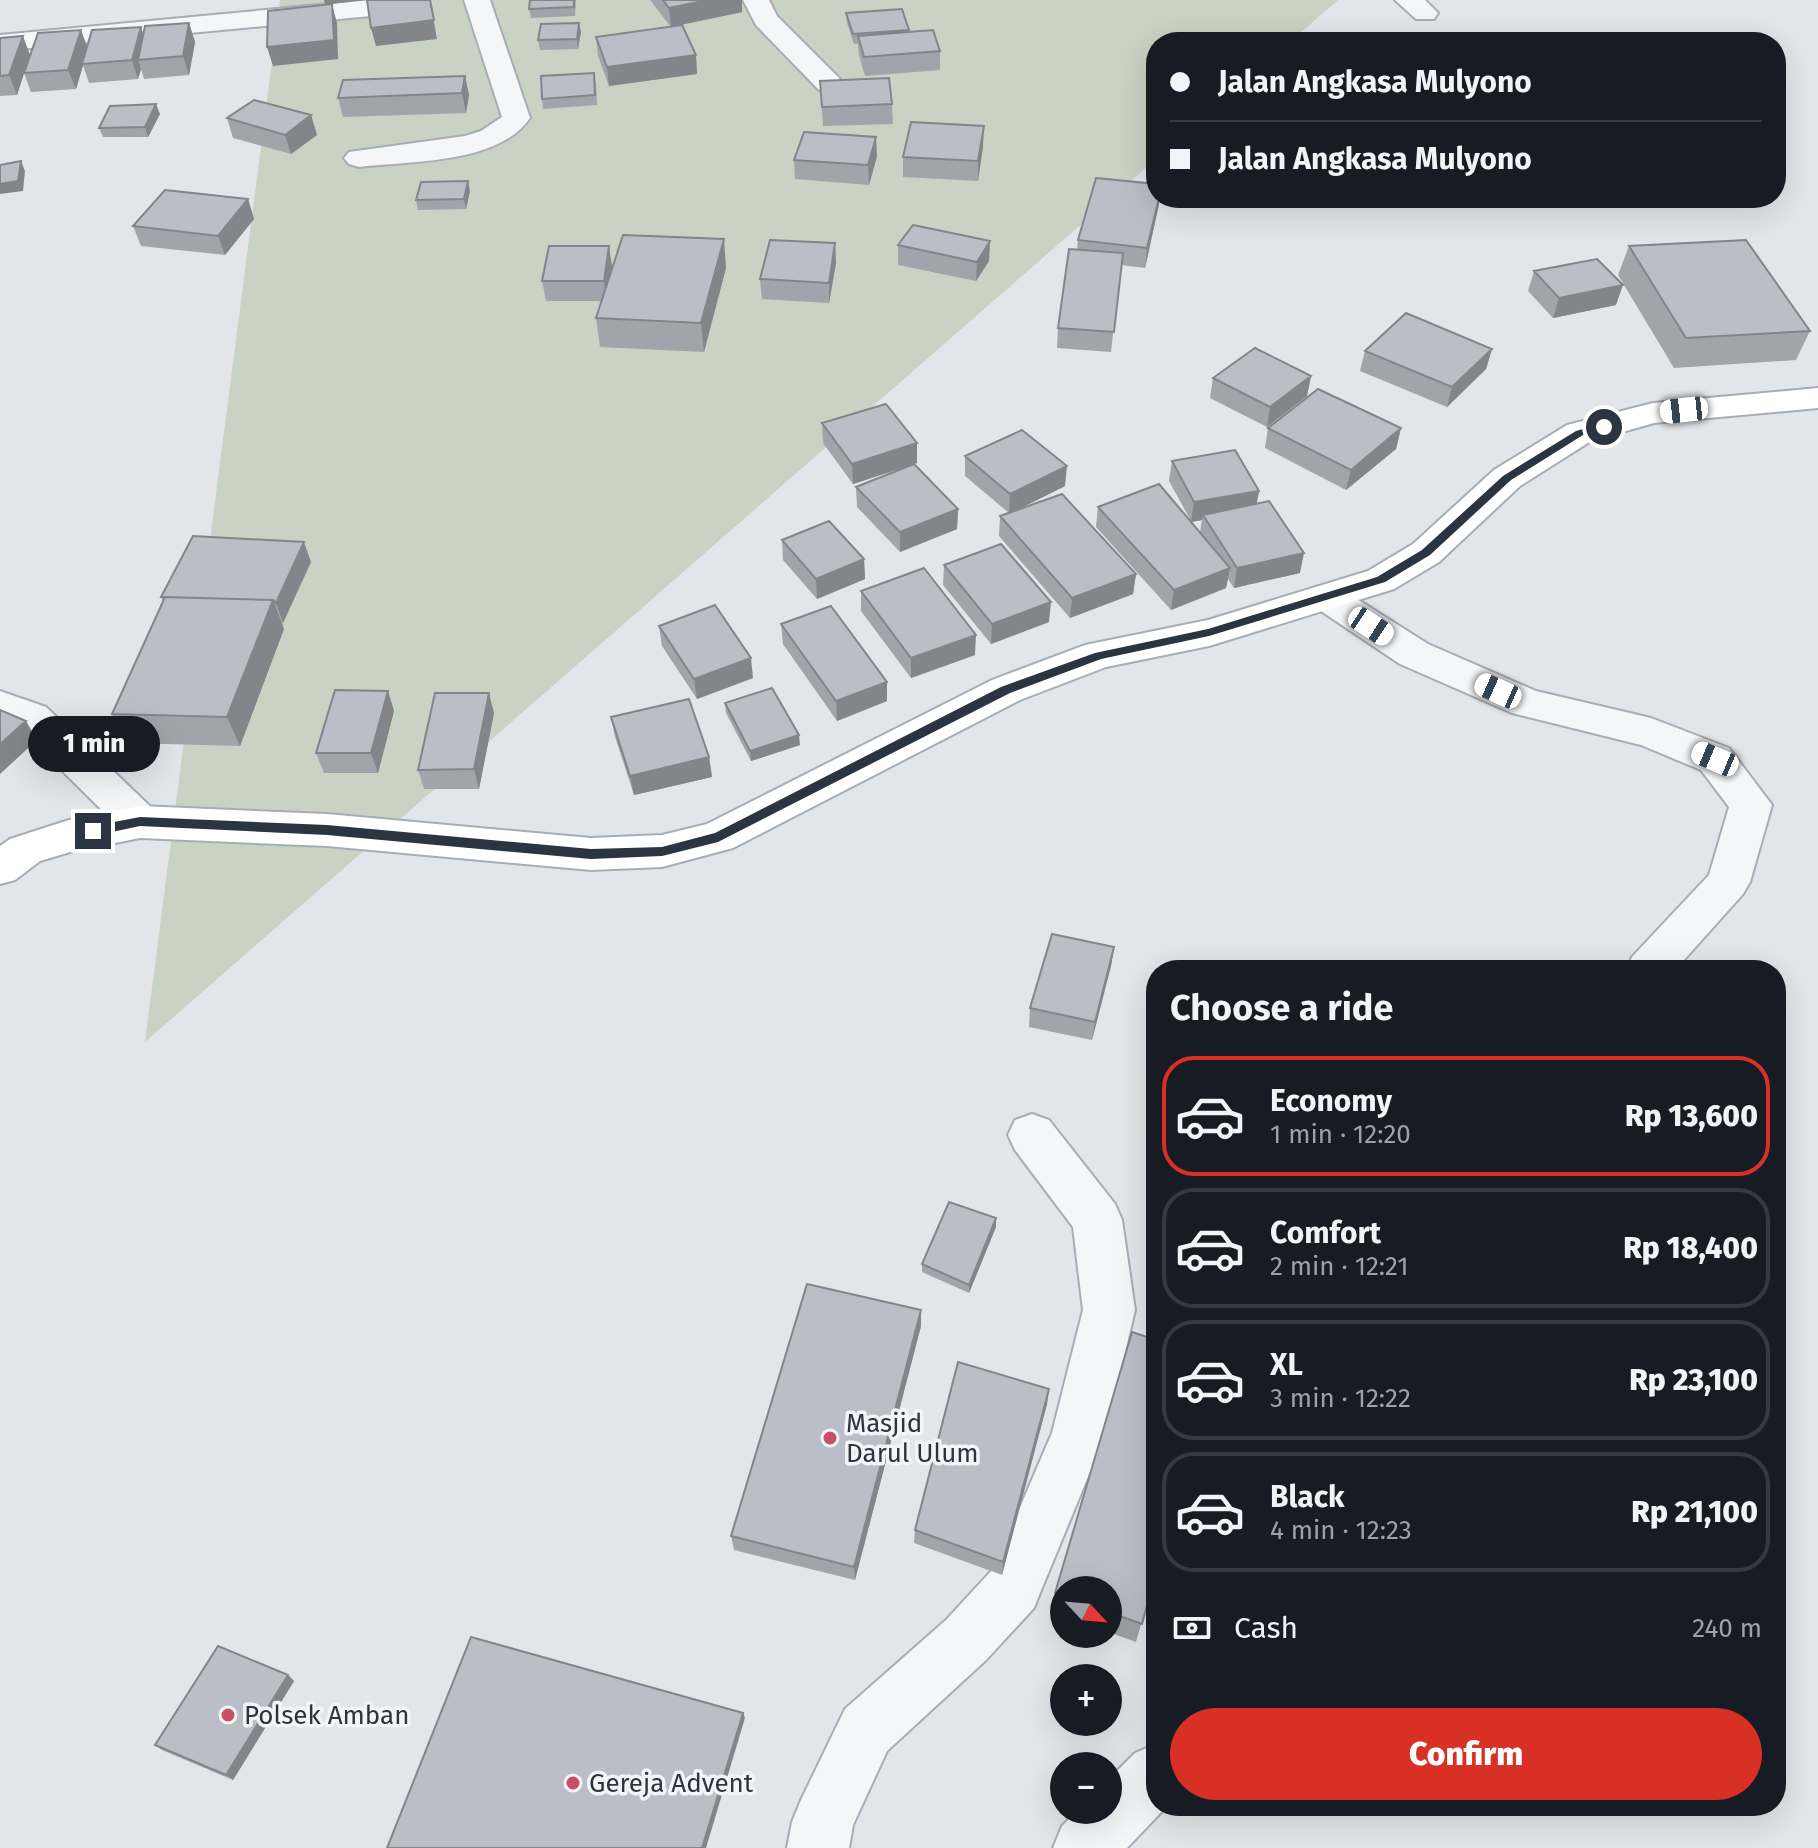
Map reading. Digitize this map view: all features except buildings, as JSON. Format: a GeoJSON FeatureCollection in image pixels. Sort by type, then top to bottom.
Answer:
{"type":"FeatureCollection","features":[{"type":"Feature","properties":{"kind":"main road"},"geometry":{"type":"LineString","coordinates":[[0,868],[25,850],[69,836],[140,822],[327,830],[591,854],[662,851],[718,837],[1006,690],[1099,655],[1209,633],[1381,580],[1426,553],[1507,478],[1579,433],[1653,413],[1818,398]]}},
{"type":"Feature","properties":{"kind":"street"},"geometry":{"type":"LineString","coordinates":[[0,43],[371,8],[414,0]]}},
{"type":"Feature","properties":{"kind":"street"},"geometry":{"type":"LineString","coordinates":[[359,158],[484,142],[513,127],[516,118],[477,0]]}},
{"type":"Feature","properties":{"kind":"street"},"geometry":{"type":"LineString","coordinates":[[756,0],[765,19],[829,84]]}},
{"type":"Feature","properties":{"kind":"street"},"geometry":{"type":"LineString","coordinates":[[1328,598],[1414,654],[1526,703],[1651,733],[1715,759],[1751,805],[1728,882],[1657,960]]}},
{"type":"Feature","properties":{"kind":"street"},"geometry":{"type":"LineString","coordinates":[[0,705],[32,717],[140,822]]}},
{"type":"Feature","properties":{"kind":"street"},"geometry":{"type":"LineString","coordinates":[[818,1848],[823,1822],[866,1730],[966,1640],[1014,1588],[1079,1433],[1109,1310],[1097,1220],[1032,1135]]}},
{"type":"Feature","properties":{"kind":"street"},"geometry":{"type":"LineString","coordinates":[[1084,1848],[1146,1784]]}},
{"type":"Feature","properties":{"kind":"green space"},"geometry":{"type":"Polygon","coordinates":[[[280,0],[1338,0],[1301,32],[1146,32],[1146,168],[145,1042],[280,0]]]}},
{"type":"Feature","properties":{"kind":"place","name":"Masjid Darul Ulum"},"geometry":{"type":"Point","coordinates":[830,1438]}},
{"type":"Feature","properties":{"kind":"place","name":"Polsek Amban"},"geometry":{"type":"Point","coordinates":[228,1715]}},
{"type":"Feature","properties":{"kind":"place","name":"Gereja Advent"},"geometry":{"type":"Point","coordinates":[573,1783]}},
{"type":"Feature","properties":{"kind":"route"},"geometry":{"type":"LineString","coordinates":[[93,831],[140,822],[327,830],[591,854],[662,851],[718,837],[1006,690],[1099,655],[1209,633],[1381,580],[1426,553],[1507,478],[1579,433],[1604,427]]}}]}
